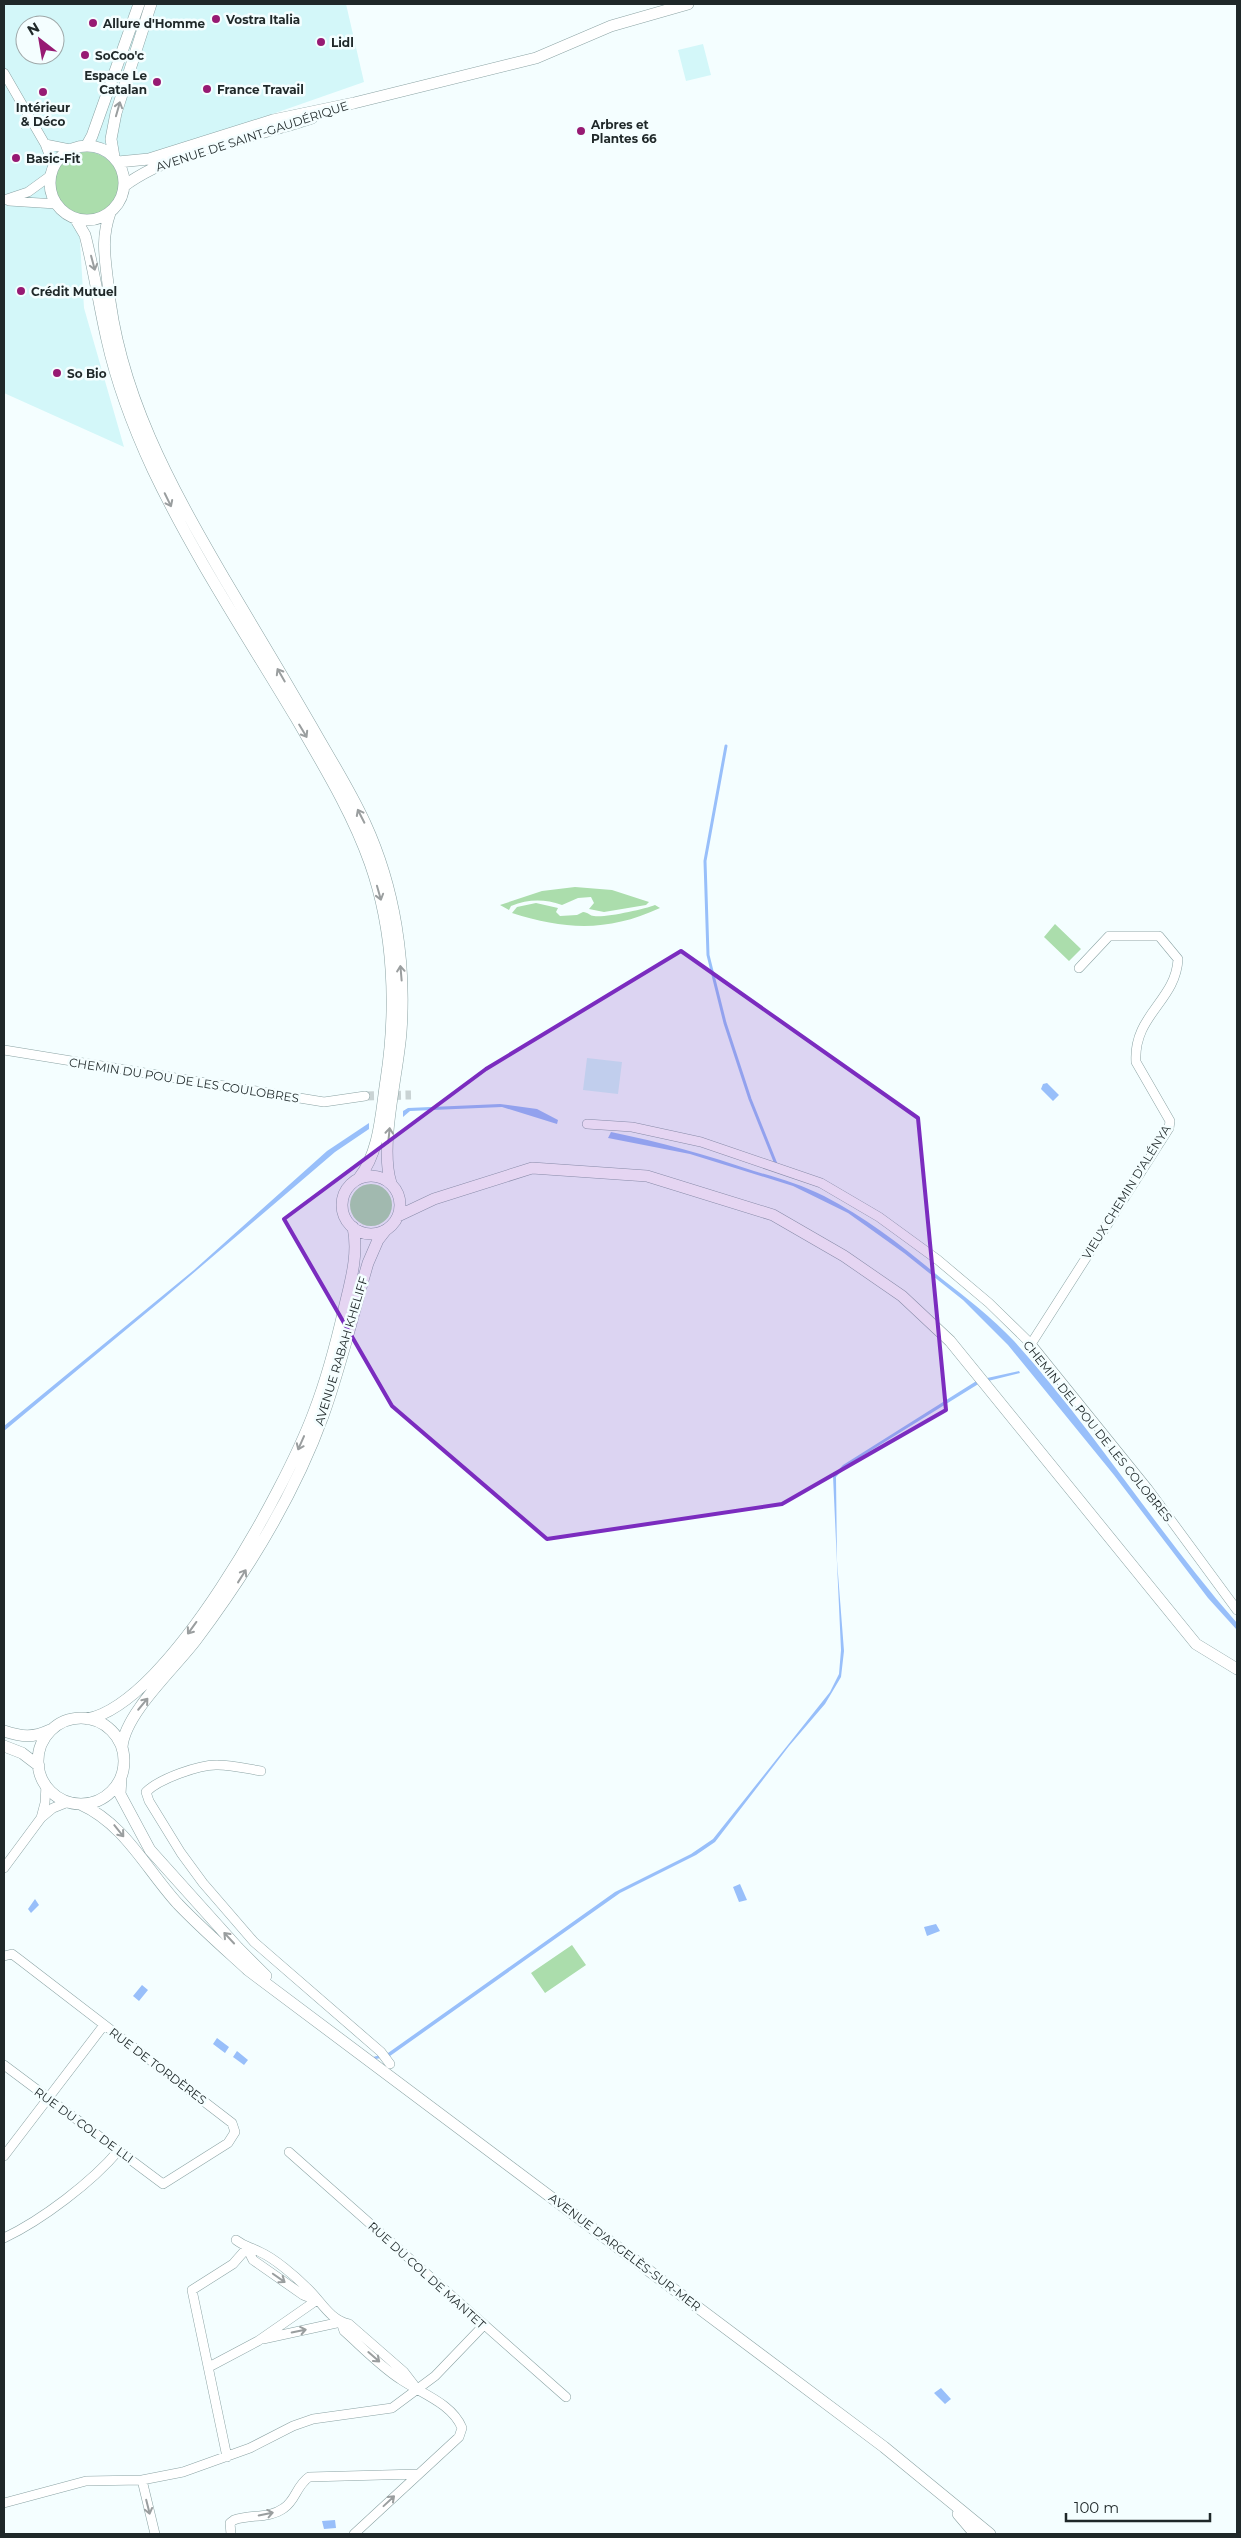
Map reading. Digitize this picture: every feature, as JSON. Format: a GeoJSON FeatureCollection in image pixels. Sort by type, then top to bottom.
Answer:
{"type":"FeatureCollection","features":[{"type":"Feature","properties":{"kind":"main road"},"geometry":{"type":"LineString","coordinates":[[87,145],[92,136],[139,4]]}},
{"type":"Feature","properties":{"kind":"main road"},"geometry":{"type":"LineString","coordinates":[[116,160],[102,148],[87,145],[70,149],[60,156],[51,171],[51,195],[56,204],[64,212],[75,218],[87,220],[99,218],[110,212],[117,205],[124,186],[123,173],[116,160],[111,139],[116,113],[151,4]]}},
{"type":"Feature","properties":{"kind":"main road","name":"AVENUE DE SAINT-GAUDÉRIQUE"},"geometry":{"type":"LineString","coordinates":[[116,160],[149,159],[273,120],[354,103],[536,58],[611,26],[688,4]]}},
{"type":"Feature","properties":{"kind":"main road","name":"AVENUE DE SAINT-GAUDÉRIQUE"},"geometry":{"type":"LineString","coordinates":[[124,186],[152,168],[185,156],[310,119],[354,103]]}},
{"type":"Feature","properties":{"kind":"main road"},"geometry":{"type":"LineString","coordinates":[[110,212],[103,231],[110,309],[138,413],[159,462],[186,512],[342,778],[366,824],[391,900],[402,981],[401,1033],[387,1158],[391,1183],[398,1194],[400,1209],[398,1216]]}},
{"type":"Feature","properties":{"kind":"main road"},"geometry":{"type":"LineString","coordinates":[[75,218],[87,243],[116,372],[130,418],[177,517],[332,779],[356,827],[382,903],[392,984],[390,1033],[378,1128],[367,1168],[359,1178],[352,1182],[343,1197],[343,1214],[352,1228],[368,1234],[385,1231],[398,1216],[434,1199],[532,1168],[647,1176],[773,1215],[836,1251],[902,1296],[950,1341],[1196,1644],[1237,1669]]}},
{"type":"Feature","properties":{"kind":"main road"},"geometry":{"type":"LineString","coordinates":[[359,1178],[376,1176],[391,1183]]}},
{"type":"Feature","properties":{"kind":"main road"},"geometry":{"type":"LineString","coordinates":[[398,1194],[413,1202],[434,1199]]}},
{"type":"Feature","properties":{"kind":"main road","name":"AVENUE RABAH KHELIFF"},"geometry":{"type":"LineString","coordinates":[[87,1719],[99,1717],[125,1699],[152,1676],[223,1585],[266,1515],[314,1412],[334,1351],[354,1266],[355,1238],[352,1228]]}},
{"type":"Feature","properties":{"kind":"main road","name":"AVENUE RABAH KHELIFF"},"geometry":{"type":"LineString","coordinates":[[122,1747],[123,1736],[137,1711],[195,1642],[232,1592],[265,1538],[294,1480],[322,1417],[368,1263],[378,1240],[385,1231]]}},
{"type":"Feature","properties":{"kind":"main road"},"geometry":{"type":"LineString","coordinates":[[4,1731],[25,1737],[38,1736],[56,1727],[71,1720],[87,1719],[96,1721],[112,1732],[122,1747],[124,1768],[114,1789],[104,1798],[92,1803],[74,1803],[52,1792],[46,1785],[39,1766],[42,1744],[56,1727]]}},
{"type":"Feature","properties":{"kind":"main road"},"geometry":{"type":"LineString","coordinates":[[4,1746],[22,1753],[39,1766]]}},
{"type":"Feature","properties":{"kind":"main road","name":"AVENUE D'ARGELÈS-SUR-MER"},"geometry":{"type":"LineString","coordinates":[[120,1778],[120,1794],[150,1850],[159,1862],[238,1948],[301,2009]]}},
{"type":"Feature","properties":{"kind":"main road","name":"AVENUE D'ARGELÈS-SUR-MER"},"geometry":{"type":"LineString","coordinates":[[74,1803],[94,1810],[115,1826],[178,1904],[248,1970],[877,2442],[990,2534]]}},
{"type":"Feature","properties":{"kind":"main road","name":"AVENUE D'ARGELÈS-SUR-MER"},"geometry":{"type":"LineString","coordinates":[[946,2499],[975,2534]]}},
{"type":"Feature","properties":{"kind":"street"},"geometry":{"type":"LineString","coordinates":[[4,73],[45,144],[51,171],[28,192],[4,200]]}},
{"type":"Feature","properties":{"kind":"street"},"geometry":{"type":"LineString","coordinates":[[45,144],[70,149]]}},
{"type":"Feature","properties":{"kind":"street"},"geometry":{"type":"LineString","coordinates":[[4,200],[56,204]]}},
{"type":"Feature","properties":{"kind":"street","name":"VIEUX CHEMIN D’ALÉNYA"},"geometry":{"type":"LineString","coordinates":[[1031,1344],[1169,1128],[1170,1121],[1136,1062],[1136,1054],[1145,1023],[1177,974],[1178,959],[1159,936],[1109,936],[1079,968]]}},
{"type":"Feature","properties":{"kind":"street","name":"CHEMIN DU POU DE LES COULOBRES"},"geometry":{"type":"LineString","coordinates":[[4,1050],[298,1099],[324,1102],[365,1096]]}},
{"type":"Feature","properties":{"kind":"street","name":"CHEMIN DEL POU DE LES COLOBRES"},"geometry":{"type":"LineString","coordinates":[[587,1124],[632,1127],[701,1142],[821,1183],[879,1218],[938,1260],[989,1303],[1031,1344],[1148,1489],[1237,1610]]}},
{"type":"Feature","properties":{"kind":"street"},"geometry":{"type":"LineString","coordinates":[[261,1771],[217,1764],[173,1776],[154,1784],[146,1792],[148,1801],[181,1853],[203,1883],[254,1942],[381,2052],[390,2064]]}},
{"type":"Feature","properties":{"kind":"street"},"geometry":{"type":"LineString","coordinates":[[41,1818],[46,1803],[46,1785]]}},
{"type":"Feature","properties":{"kind":"street"},"geometry":{"type":"LineString","coordinates":[[4,1868],[41,1818],[53,1808],[74,1803]]}},
{"type":"Feature","properties":{"kind":"street","name":"RUE DE TORDÈRES"},"geometry":{"type":"LineString","coordinates":[[4,1956],[12,1954],[232,2123],[235,2132],[228,2143],[163,2184]]}},
{"type":"Feature","properties":{"kind":"street"},"geometry":{"type":"LineString","coordinates":[[4,2156],[104,2025]]}},
{"type":"Feature","properties":{"kind":"street","name":"RUE DU COL DE LLI"},"geometry":{"type":"LineString","coordinates":[[4,2065],[163,2184]]}},
{"type":"Feature","properties":{"kind":"street"},"geometry":{"type":"LineString","coordinates":[[4,2238],[28,2227],[105,2166],[119,2150]]}},
{"type":"Feature","properties":{"kind":"street","name":"RUE DU COL DE MANTET"},"geometry":{"type":"LineString","coordinates":[[289,2152],[566,2397]]}},
{"type":"Feature","properties":{"kind":"street"},"geometry":{"type":"LineString","coordinates":[[236,2240],[248,2248],[260,2251],[308,2288],[317,2300],[341,2322]]}},
{"type":"Feature","properties":{"kind":"street"},"geometry":{"type":"LineString","coordinates":[[227,2457],[192,2290],[233,2264],[248,2248]]}},
{"type":"Feature","properties":{"kind":"street"},"geometry":{"type":"LineString","coordinates":[[209,2367],[258,2341],[317,2300]]}},
{"type":"Feature","properties":{"kind":"street"},"geometry":{"type":"LineString","coordinates":[[258,2341],[341,2322],[349,2324],[404,2372],[417,2389],[434,2398],[459,2420],[462,2428],[459,2437],[354,2534]]}},
{"type":"Feature","properties":{"kind":"street"},"geometry":{"type":"LineString","coordinates":[[4,2503],[86,2481],[142,2480],[183,2472],[227,2457],[313,2419],[392,2408],[435,2376],[484,2325]]}},
{"type":"Feature","properties":{"kind":"street"},"geometry":{"type":"LineString","coordinates":[[231,2534],[230,2523],[234,2520],[268,2515],[284,2508],[293,2498],[300,2484],[309,2478],[394,2473],[418,2474]]}},
{"type":"Feature","properties":{"kind":"street"},"geometry":{"type":"LineString","coordinates":[[142,2480],[155,2534]]}},
{"type":"Feature","properties":{"kind":"highlighted area"},"geometry":{"type":"Polygon","coordinates":[[[681,951],[918,1118],[946,1410],[782,1504],[547,1539],[392,1406],[284,1219],[486,1069],[681,951]]]}},
{"type":"Feature","properties":{"kind":"shaded area"},"geometry":{"type":"Polygon","coordinates":[[[4,4],[346,4],[364,82],[136,162],[77,191],[84,308],[124,447],[4,393],[4,4]]]}},
{"type":"Feature","properties":{"kind":"shaded area"},"geometry":{"type":"Polygon","coordinates":[[[703,44],[711,75],[686,81],[678,50],[703,44]]]}},
{"type":"Feature","properties":{"kind":"shaded area"},"geometry":{"type":"Polygon","coordinates":[[[587,1058],[622,1062],[618,1094],[583,1090],[587,1058]]]}},
{"type":"Feature","properties":{"kind":"green space"},"geometry":{"type":"Polygon","coordinates":[[[87,152],[105,158],[113,166],[119,184],[113,202],[105,210],[87,216],[69,210],[61,202],[55,184],[61,166],[69,158],[87,152]]]}},
{"type":"Feature","properties":{"kind":"green space"},"geometry":{"type":"Polygon","coordinates":[[[575,887],[612,890],[649,902],[646,905],[604,912],[589,909],[594,903],[591,897],[578,898],[562,905],[543,901],[530,901],[511,906],[509,910],[500,905],[542,891],[575,887]]]}},
{"type":"Feature","properties":{"kind":"green space"},"geometry":{"type":"Polygon","coordinates":[[[536,903],[558,908],[556,912],[560,916],[577,915],[583,912],[593,916],[607,916],[655,905],[660,908],[623,921],[587,926],[551,923],[512,913],[517,907],[536,903]]]}},
{"type":"Feature","properties":{"kind":"green space"},"geometry":{"type":"Polygon","coordinates":[[[1055,924],[1081,949],[1069,961],[1044,937],[1055,924]]]}},
{"type":"Feature","properties":{"kind":"green space"},"geometry":{"type":"Polygon","coordinates":[[[375,1184],[383,1187],[389,1193],[392,1205],[389,1217],[383,1223],[367,1226],[359,1223],[353,1217],[350,1201],[353,1193],[359,1187],[375,1184]]]}},
{"type":"Feature","properties":{"kind":"green space"},"geometry":{"type":"Polygon","coordinates":[[[572,1945],[586,1965],[545,1993],[531,1973],[572,1945]]]}},
{"type":"Feature","properties":{"kind":"water"},"geometry":{"type":"Polygon","coordinates":[[[1047,1083],[1059,1095],[1053,1101],[1041,1089],[1043,1084],[1047,1083]]]}},
{"type":"Feature","properties":{"kind":"water"},"geometry":{"type":"Polygon","coordinates":[[[500,1104],[537,1109],[558,1120],[557,1124],[502,1107],[410,1111],[403,1117],[403,1111],[408,1108],[500,1104]]]}},
{"type":"Feature","properties":{"kind":"water"},"geometry":{"type":"Polygon","coordinates":[[[369,1123],[369,1129],[335,1152],[163,1299],[4,1431],[4,1426],[194,1270],[327,1151],[369,1123]]]}},
{"type":"Feature","properties":{"kind":"water"},"geometry":{"type":"Polygon","coordinates":[[[611,1132],[701,1154],[807,1188],[855,1214],[914,1256],[979,1308],[1014,1341],[1071,1410],[1208,1589],[1237,1623],[1237,1630],[1208,1598],[1114,1475],[1008,1345],[963,1300],[904,1253],[848,1213],[793,1186],[690,1154],[608,1138],[611,1132]]]}},
{"type":"Feature","properties":{"kind":"water"},"geometry":{"type":"Polygon","coordinates":[[[1019,1371],[1020,1373],[980,1383],[846,1466],[836,1477],[837,1561],[844,1651],[841,1677],[825,1704],[789,1746],[715,1842],[696,1855],[620,1893],[390,2056],[376,2059],[373,2057],[388,2053],[615,1892],[691,1854],[713,1839],[830,1692],[839,1674],[841,1650],[833,1476],[843,1465],[978,1380],[1019,1371]]]}},
{"type":"Feature","properties":{"kind":"water"},"geometry":{"type":"Polygon","coordinates":[[[740,1884],[747,1900],[739,1902],[733,1887],[740,1884]]]}},
{"type":"Feature","properties":{"kind":"water"},"geometry":{"type":"Polygon","coordinates":[[[35,1899],[39,1905],[31,1913],[28,1909],[35,1899]]]}},
{"type":"Feature","properties":{"kind":"water"},"geometry":{"type":"Polygon","coordinates":[[[936,1924],[940,1931],[927,1936],[924,1927],[936,1924]]]}},
{"type":"Feature","properties":{"kind":"water"},"geometry":{"type":"Polygon","coordinates":[[[142,1985],[148,1990],[139,2001],[133,1996],[142,1985]]]}},
{"type":"Feature","properties":{"kind":"water"},"geometry":{"type":"Polygon","coordinates":[[[217,2038],[229,2047],[225,2053],[213,2044],[217,2038]]]}},
{"type":"Feature","properties":{"kind":"water"},"geometry":{"type":"Polygon","coordinates":[[[237,2051],[248,2060],[244,2065],[233,2057],[237,2051]]]}},
{"type":"Feature","properties":{"kind":"water"},"geometry":{"type":"Polygon","coordinates":[[[941,2388],[951,2399],[945,2404],[934,2393],[941,2388]]]}},
{"type":"Feature","properties":{"kind":"water"},"geometry":{"type":"Polygon","coordinates":[[[335,2520],[336,2528],[324,2529],[322,2521],[335,2520]]]}},
{"type":"Feature","properties":{"kind":"waterway"},"geometry":{"type":"LineString","coordinates":[[726,746],[705,861],[708,955],[725,1023],[750,1099],[776,1164]]}},
{"type":"Feature","properties":{"kind":"tunnel"},"geometry":{"type":"LineString","coordinates":[[365,1096],[411,1095]]}},
{"type":"Feature","properties":{"kind":"place","name":"Vostra Italia"},"geometry":{"type":"Point","coordinates":[216,19]}},
{"type":"Feature","properties":{"kind":"place","name":"Allure d'Homme"},"geometry":{"type":"Point","coordinates":[93,23]}},
{"type":"Feature","properties":{"kind":"place","name":"Lidl"},"geometry":{"type":"Point","coordinates":[321,42]}},
{"type":"Feature","properties":{"kind":"place","name":"SoCoo'c"},"geometry":{"type":"Point","coordinates":[85,55]}},
{"type":"Feature","properties":{"kind":"place","name":"Espace Le Catalan"},"geometry":{"type":"Point","coordinates":[157,82]}},
{"type":"Feature","properties":{"kind":"place","name":"France Travail"},"geometry":{"type":"Point","coordinates":[207,89]}},
{"type":"Feature","properties":{"kind":"place","name":"Intérieur & Déco"},"geometry":{"type":"Point","coordinates":[43,92]}},
{"type":"Feature","properties":{"kind":"place","name":"Arbres et Plantes 66"},"geometry":{"type":"Point","coordinates":[581,131]}},
{"type":"Feature","properties":{"kind":"place","name":"Basic-Fit"},"geometry":{"type":"Point","coordinates":[16,158]}},
{"type":"Feature","properties":{"kind":"place","name":"Crédit Mutuel"},"geometry":{"type":"Point","coordinates":[21,291]}},
{"type":"Feature","properties":{"kind":"place","name":"So Bio"},"geometry":{"type":"Point","coordinates":[57,373]}}]}
